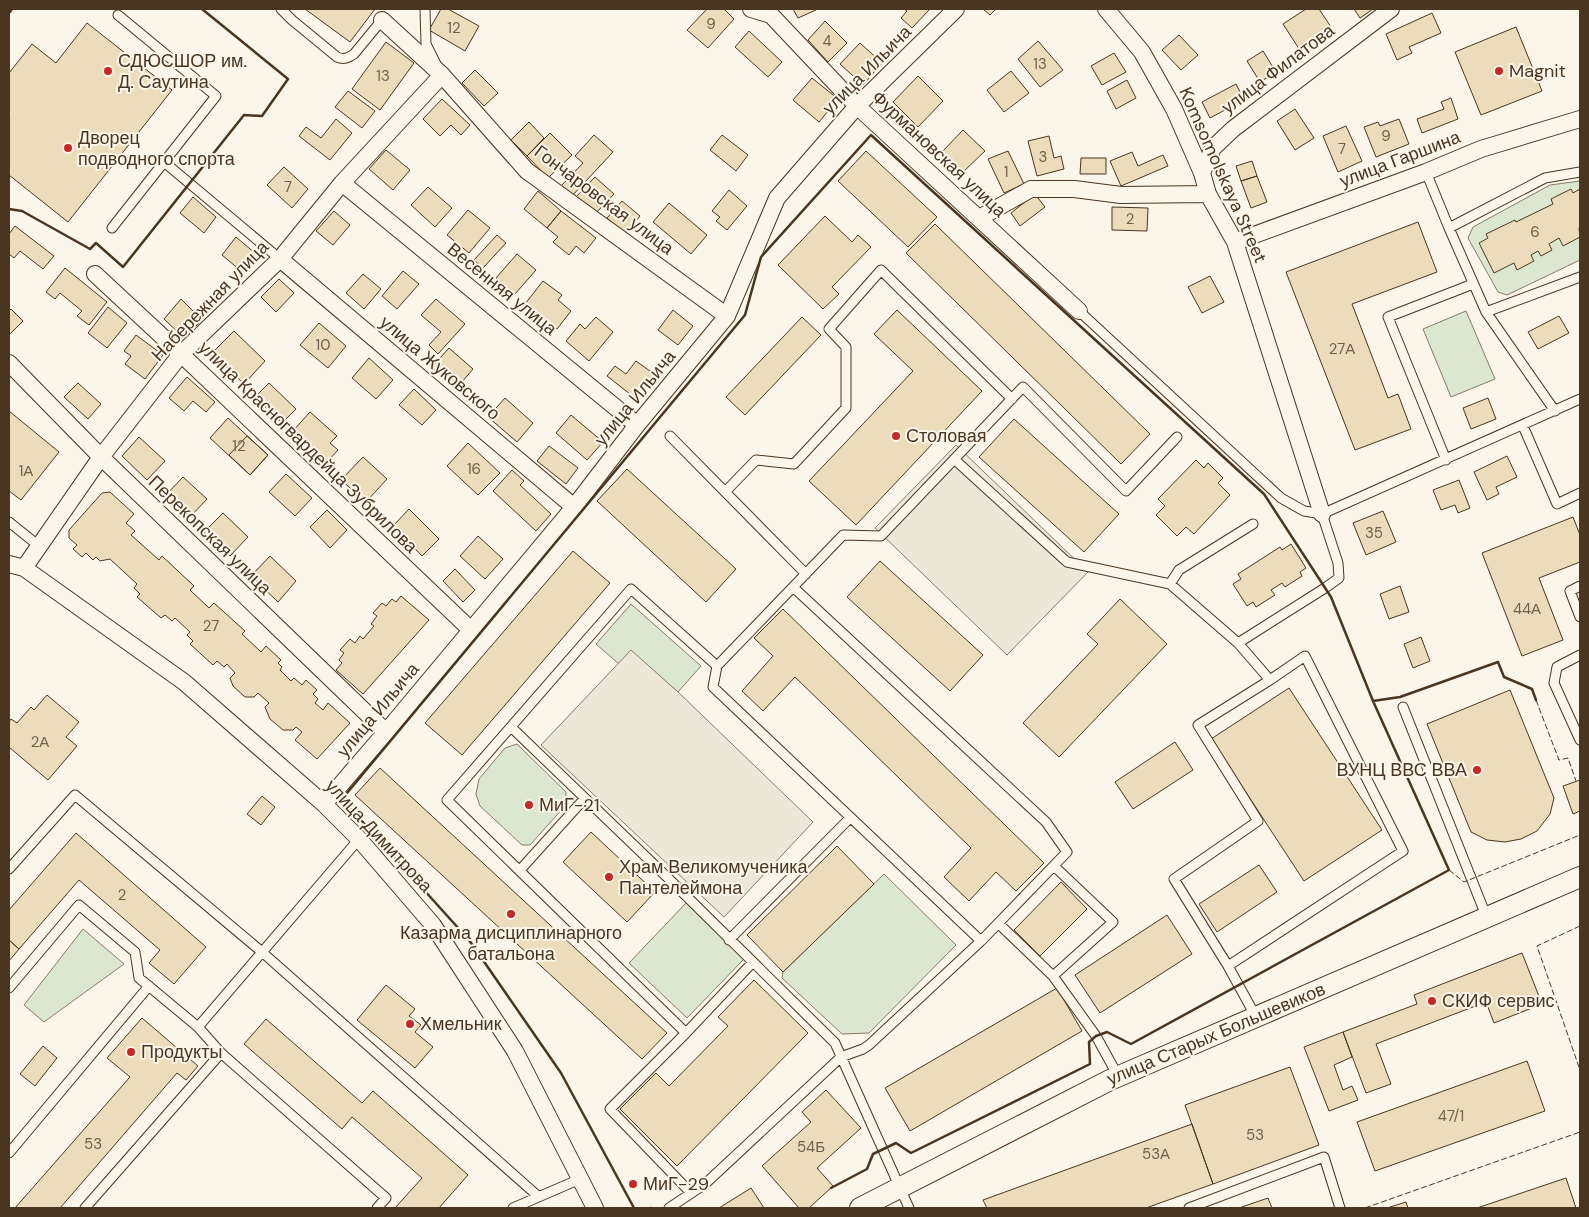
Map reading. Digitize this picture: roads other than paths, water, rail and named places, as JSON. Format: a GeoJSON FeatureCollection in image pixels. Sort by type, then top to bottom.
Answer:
{"type":"FeatureCollection","features":[{"type":"Feature","properties":{"kind":"street","name":"Фурмановская улица"},"geometry":{"type":"LineString","coordinates":[[751,9],[770,12],[857,106],[1079,311]]}},
{"type":"Feature","properties":{"kind":"street","name":"улица Ильича"},"geometry":{"type":"LineString","coordinates":[[324,804],[574,507],[637,425],[728,316],[777,198],[857,106],[956,9]]}},
{"type":"Feature","properties":{"kind":"street","name":"Komsomolskaya Street"},"geometry":{"type":"LineString","coordinates":[[1106,9],[1142,52],[1174,109],[1202,173],[1208,194],[1235,242],[1322,514]]}},
{"type":"Feature","properties":{"kind":"street","name":"улица Филатова"},"geometry":{"type":"LineString","coordinates":[[1202,173],[1213,148],[1233,128],[1391,9]]}},
{"type":"Feature","properties":{"kind":"street","name":"Гончаровская улица"},"geometry":{"type":"LineString","coordinates":[[382,20],[442,75],[527,172],[728,316]]}},
{"type":"Feature","properties":{"kind":"street","name":"Набережная улица"},"geometry":{"type":"LineString","coordinates":[[16,566],[39,546],[101,458],[181,354],[280,259],[342,183],[442,75]]}},
{"type":"Feature","properties":{"kind":"street","name":"улица Гаршина"},"geometry":{"type":"LineString","coordinates":[[1235,242],[1426,172],[1481,149],[1580,119]]}},
{"type":"Feature","properties":{"kind":"street","name":"Весенняя улица"},"geometry":{"type":"LineString","coordinates":[[342,183],[637,425]]}},
{"type":"Feature","properties":{"kind":"street"},"geometry":{"type":"LineString","coordinates":[[979,218],[1031,189],[1074,189],[1121,195],[1208,194]]}},
{"type":"Feature","properties":{"kind":"street","name":"улица Жуковского"},"geometry":{"type":"LineString","coordinates":[[280,259],[574,507]]}},
{"type":"Feature","properties":{"kind":"street","name":"улица Красногвардейца Зубрилова"},"geometry":{"type":"LineString","coordinates":[[95,274],[470,630]]}},
{"type":"Feature","properties":{"kind":"street","name":"Перекопская улица"},"geometry":{"type":"LineString","coordinates":[[9,363],[101,458],[386,732]]}},
{"type":"Feature","properties":{"kind":"street","name":"улица Димитрова"},"geometry":{"type":"LineString","coordinates":[[16,566],[184,682],[324,804],[359,839],[432,925],[515,1051],[595,1208]]}},
{"type":"Feature","properties":{"kind":"street","name":"улица Старых Большевиков"},"geometry":{"type":"LineString","coordinates":[[860,1208],[1118,1076],[1580,877]]}},
{"type":"Feature","properties":{"kind":"lane"},"geometry":{"type":"LineString","coordinates":[[281,9],[337,57],[343,59],[349,58],[354,54],[382,20]]}},
{"type":"Feature","properties":{"kind":"lane"},"geometry":{"type":"LineString","coordinates":[[425,9],[426,44],[442,75]]}},
{"type":"Feature","properties":{"kind":"lane"},"geometry":{"type":"LineString","coordinates":[[112,228],[216,96],[118,15]]}},
{"type":"Feature","properties":{"kind":"lane"},"geometry":{"type":"LineString","coordinates":[[164,162],[280,259]]}},
{"type":"Feature","properties":{"kind":"lane"},"geometry":{"type":"LineString","coordinates":[[1426,172],[1448,228],[1486,312],[1555,411]]}},
{"type":"Feature","properties":{"kind":"lane"},"geometry":{"type":"LineString","coordinates":[[1448,228],[1545,178],[1580,172]]}},
{"type":"Feature","properties":{"kind":"lane"},"geometry":{"type":"LineString","coordinates":[[725,492],[756,460],[794,464],[846,408],[846,346],[829,328],[882,270],[1012,398]]}},
{"type":"Feature","properties":{"kind":"lane"},"geometry":{"type":"LineString","coordinates":[[1486,312],[1580,277]]}},
{"type":"Feature","properties":{"kind":"lane"},"geometry":{"type":"LineString","coordinates":[[1446,460],[1388,317],[1473,284]]}},
{"type":"Feature","properties":{"kind":"lane"},"geometry":{"type":"LineString","coordinates":[[1079,311],[1281,498],[1304,511],[1322,514],[1580,399]]}},
{"type":"Feature","properties":{"kind":"lane"},"geometry":{"type":"LineString","coordinates":[[981,941],[713,688],[717,666],[843,535],[881,536],[1023,387],[1126,490],[1177,437]]}},
{"type":"Feature","properties":{"kind":"lane"},"geometry":{"type":"LineString","coordinates":[[1523,426],[1557,504],[1580,493]]}},
{"type":"Feature","properties":{"kind":"lane"},"geometry":{"type":"LineString","coordinates":[[670,436],[806,574]]}},
{"type":"Feature","properties":{"kind":"lane"},"geometry":{"type":"LineString","coordinates":[[954,459],[1067,562],[1170,584],[1238,642],[1270,680]]}},
{"type":"Feature","properties":{"kind":"lane"},"geometry":{"type":"LineString","coordinates":[[1238,642],[1339,578],[1338,564],[1322,514]]}},
{"type":"Feature","properties":{"kind":"lane"},"geometry":{"type":"LineString","coordinates":[[9,522],[39,546]]}},
{"type":"Feature","properties":{"kind":"lane"},"geometry":{"type":"LineString","coordinates":[[1170,584],[1179,570],[1253,524]]}},
{"type":"Feature","properties":{"kind":"lane"},"geometry":{"type":"LineString","coordinates":[[1580,586],[1570,591],[1580,617]]}},
{"type":"Feature","properties":{"kind":"lane"},"geometry":{"type":"LineString","coordinates":[[669,1208],[704,1184],[841,1057],[870,1045],[999,924],[1067,852],[1046,822],[793,587]]}},
{"type":"Feature","properties":{"kind":"lane"},"geometry":{"type":"LineString","coordinates":[[686,1032],[447,800],[631,589],[717,666]]}},
{"type":"Feature","properties":{"kind":"lane"},"geometry":{"type":"LineString","coordinates":[[1580,655],[1557,667],[1554,682],[1580,740]]}},
{"type":"Feature","properties":{"kind":"lane"},"geometry":{"type":"LineString","coordinates":[[1228,966],[1403,851],[1305,656],[1198,725],[1258,821],[1174,879],[1228,966],[1256,1017]]}},
{"type":"Feature","properties":{"kind":"lane"},"geometry":{"type":"LineString","coordinates":[[1403,707],[1487,918]]}},
{"type":"Feature","properties":{"kind":"lane"},"geometry":{"type":"LineString","coordinates":[[511,727],[835,1043],[840,1050],[841,1057],[909,1208]]}},
{"type":"Feature","properties":{"kind":"lane"},"geometry":{"type":"LineString","coordinates":[[9,869],[75,795],[262,952],[538,1197]]}},
{"type":"Feature","properties":{"kind":"lane"},"geometry":{"type":"LineString","coordinates":[[520,870],[585,798]]}},
{"type":"Feature","properties":{"kind":"lane"},"geometry":{"type":"LineString","coordinates":[[729,940],[850,818]]}},
{"type":"Feature","properties":{"kind":"lane"},"geometry":{"type":"LineString","coordinates":[[198,1027],[359,839]]}},
{"type":"Feature","properties":{"kind":"lane"},"geometry":{"type":"LineString","coordinates":[[1053,976],[1114,922],[1054,866]]}},
{"type":"Feature","properties":{"kind":"lane"},"geometry":{"type":"LineString","coordinates":[[9,988],[79,905],[135,952],[139,978],[198,1027],[221,1053],[386,1198],[377,1208]]}},
{"type":"Feature","properties":{"kind":"lane"},"geometry":{"type":"LineString","coordinates":[[999,924],[1053,976],[1096,1036],[1118,1076]]}},
{"type":"Feature","properties":{"kind":"lane"},"geometry":{"type":"LineString","coordinates":[[691,1193],[610,1109],[753,962]]}},
{"type":"Feature","properties":{"kind":"lane"},"geometry":{"type":"LineString","coordinates":[[9,1153],[149,986]]}},
{"type":"Feature","properties":{"kind":"lane"},"geometry":{"type":"LineString","coordinates":[[85,1208],[221,1053]]}},
{"type":"Feature","properties":{"kind":"lane"},"geometry":{"type":"LineString","coordinates":[[1189,1208],[1324,1157],[1340,1208]]}},
{"type":"Feature","properties":{"kind":"lane"},"geometry":{"type":"LineString","coordinates":[[513,1208],[580,1179]]}},
{"type":"Feature","properties":{"kind":"place","name":"СДЮСШОР им. Д. Саутина"},"geometry":{"type":"Point","coordinates":[108,71]}},
{"type":"Feature","properties":{"kind":"place","name":"Magnit"},"geometry":{"type":"Point","coordinates":[1499,71]}},
{"type":"Feature","properties":{"kind":"place","name":"Дворец подводного спорта"},"geometry":{"type":"Point","coordinates":[68,148]}},
{"type":"Feature","properties":{"kind":"place","name":"Столовая"},"geometry":{"type":"Point","coordinates":[896,436]}},
{"type":"Feature","properties":{"kind":"place","name":"ВУНЦ ВВС ВВА"},"geometry":{"type":"Point","coordinates":[1477,770]}},
{"type":"Feature","properties":{"kind":"place","name":"МиГ-21"},"geometry":{"type":"Point","coordinates":[529,805]}},
{"type":"Feature","properties":{"kind":"place","name":"Храм Великомученика Пантелеймона"},"geometry":{"type":"Point","coordinates":[609,877]}},
{"type":"Feature","properties":{"kind":"place","name":"Казарма дисциплинарного батальона"},"geometry":{"type":"Point","coordinates":[511,914]}},
{"type":"Feature","properties":{"kind":"place","name":"СКИФ сервис"},"geometry":{"type":"Point","coordinates":[1432,1001]}},
{"type":"Feature","properties":{"kind":"place","name":"Хмельник"},"geometry":{"type":"Point","coordinates":[410,1024]}},
{"type":"Feature","properties":{"kind":"place","name":"Продукты"},"geometry":{"type":"Point","coordinates":[131,1052]}},
{"type":"Feature","properties":{"kind":"place","name":"МиГ-29"},"geometry":{"type":"Point","coordinates":[633,1184]}}]}
